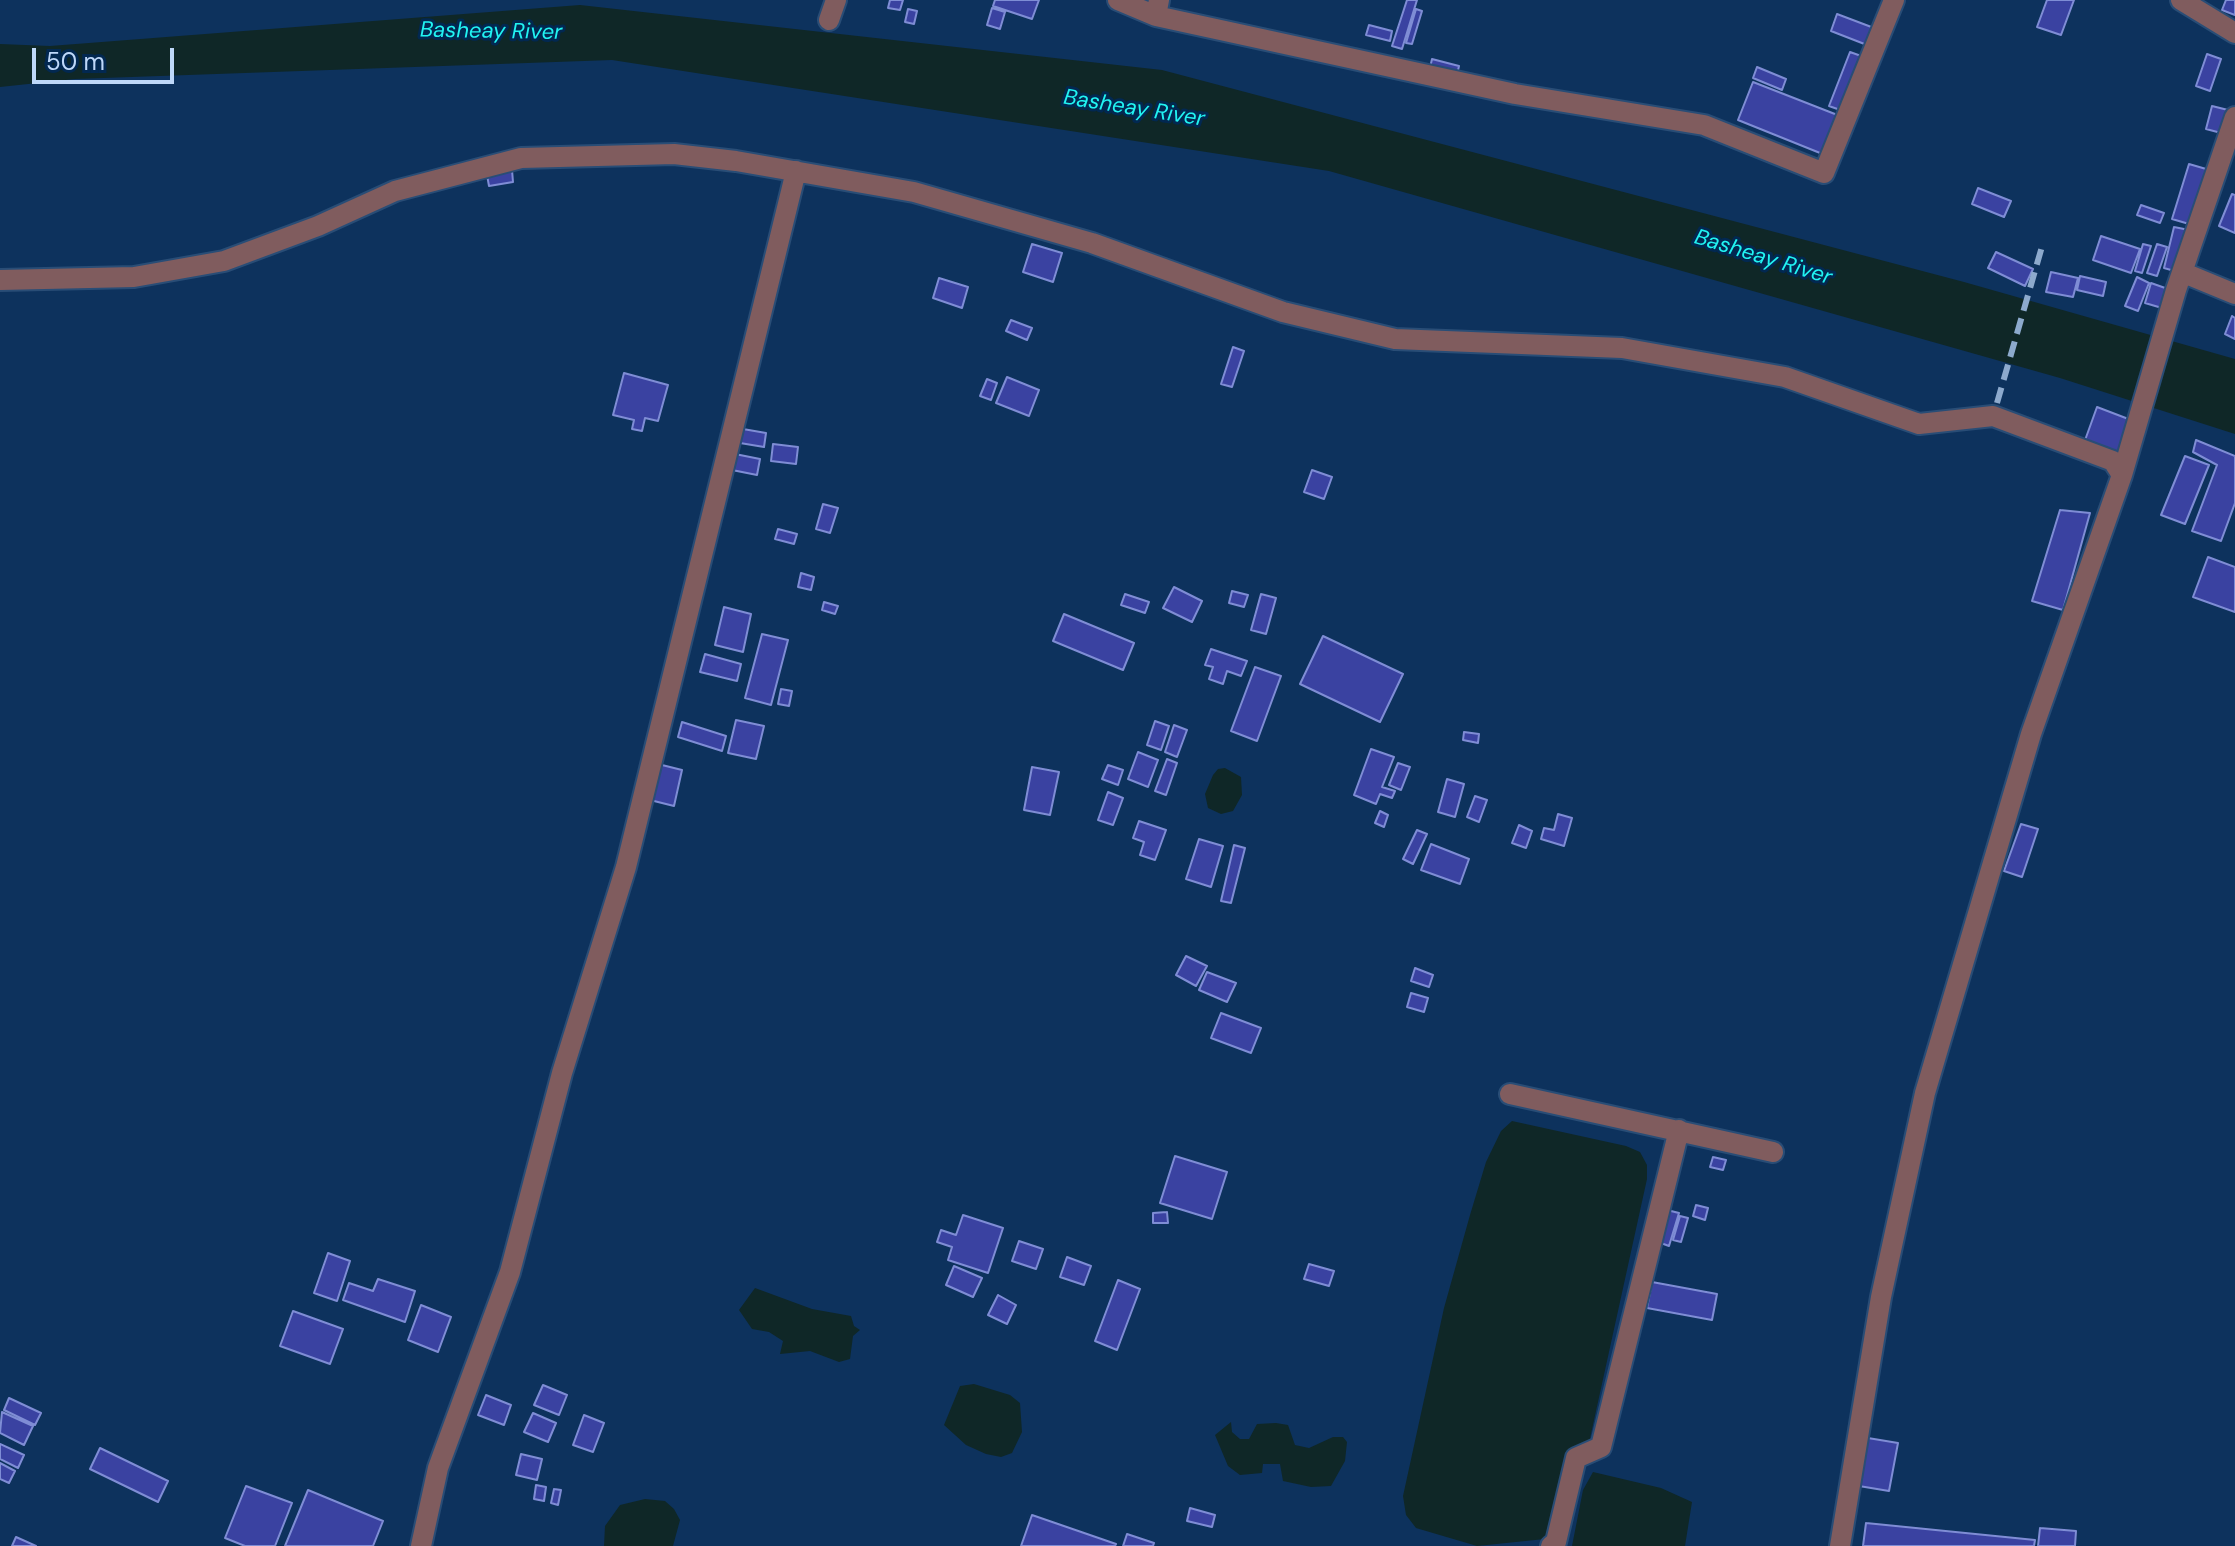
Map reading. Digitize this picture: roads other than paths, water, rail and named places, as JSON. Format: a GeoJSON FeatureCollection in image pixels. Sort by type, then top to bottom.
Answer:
{"type":"FeatureCollection","features":[{"type":"Feature","properties":{"kind":"street"},"geometry":{"type":"LineString","coordinates":[[1118,0],[1501,91],[1704,125],[1824,173],[1894,0]]}},
{"type":"Feature","properties":{"kind":"street"},"geometry":{"type":"LineString","coordinates":[[2194,4],[2235,33]]}},
{"type":"Feature","properties":{"kind":"street"},"geometry":{"type":"LineString","coordinates":[[1840,1546],[1881,1297],[1925,1093],[2031,734],[2123,468],[2235,117]]}},
{"type":"Feature","properties":{"kind":"street"},"geometry":{"type":"LineString","coordinates":[[0,280],[134,277],[224,261],[318,226],[395,191],[521,158],[674,154],[914,192],[1092,243],[1283,312],[1395,339],[1622,348],[1785,377],[1919,424],[1993,416],[2113,461],[2123,468]]}},
{"type":"Feature","properties":{"kind":"street"},"geometry":{"type":"LineString","coordinates":[[421,1546],[438,1468],[510,1272],[562,1073],[626,867],[796,171]]}},
{"type":"Feature","properties":{"kind":"street"},"geometry":{"type":"LineString","coordinates":[[2180,282],[2235,294]]}},
{"type":"Feature","properties":{"kind":"street"},"geometry":{"type":"LineString","coordinates":[[1510,1094],[1773,1152]]}},
{"type":"Feature","properties":{"kind":"street"},"geometry":{"type":"LineString","coordinates":[[1551,1546],[1556,1542],[1576,1458],[1601,1447],[1679,1130]]}},
{"type":"Feature","properties":{"kind":"water","name":"Basheay River"},"geometry":{"type":"Polygon","coordinates":[[[580,5],[1162,70],[1964,282],[2235,359],[2235,434],[2060,378],[1329,171],[612,60],[75,79],[0,87],[0,44],[50,46],[580,5]]]}},
{"type":"Feature","properties":{"kind":"water"},"geometry":{"type":"Polygon","coordinates":[[[1225,768],[1241,777],[1242,795],[1233,811],[1221,814],[1208,808],[1205,794],[1213,775],[1218,769],[1225,768]]]}},
{"type":"Feature","properties":{"kind":"water"},"geometry":{"type":"Polygon","coordinates":[[[1512,1121],[1626,1146],[1640,1152],[1647,1165],[1647,1179],[1589,1443],[1559,1524],[1545,1539],[1477,1546],[1416,1528],[1406,1515],[1403,1496],[1444,1308],[1470,1215],[1486,1162],[1501,1131],[1512,1121]]]}},
{"type":"Feature","properties":{"kind":"water"},"geometry":{"type":"Polygon","coordinates":[[[755,1288],[812,1309],[851,1316],[854,1326],[860,1330],[853,1336],[850,1359],[839,1362],[810,1351],[780,1354],[783,1341],[769,1332],[752,1329],[739,1310],[755,1288]]]}},
{"type":"Feature","properties":{"kind":"water"},"geometry":{"type":"Polygon","coordinates":[[[974,1384],[1010,1395],[1020,1403],[1022,1432],[1012,1453],[1001,1457],[986,1454],[966,1445],[944,1425],[960,1386],[974,1384]]]}},
{"type":"Feature","properties":{"kind":"water"},"geometry":{"type":"Polygon","coordinates":[[[1231,1422],[1232,1432],[1240,1439],[1249,1439],[1257,1424],[1276,1423],[1288,1425],[1295,1445],[1309,1448],[1333,1437],[1343,1437],[1347,1442],[1345,1461],[1331,1486],[1311,1487],[1283,1481],[1280,1464],[1263,1464],[1262,1473],[1240,1475],[1228,1466],[1215,1435],[1231,1422]]]}},
{"type":"Feature","properties":{"kind":"water"},"geometry":{"type":"Polygon","coordinates":[[[1593,1472],[1661,1488],[1692,1502],[1685,1546],[1572,1546],[1583,1490],[1593,1472]]]}},
{"type":"Feature","properties":{"kind":"water"},"geometry":{"type":"Polygon","coordinates":[[[645,1499],[665,1501],[674,1509],[680,1520],[673,1546],[604,1546],[605,1526],[620,1505],[645,1499]]]}},
{"type":"Feature","properties":{"kind":"railway"},"geometry":{"type":"LineString","coordinates":[[1997,403],[2043,243]]}}]}
